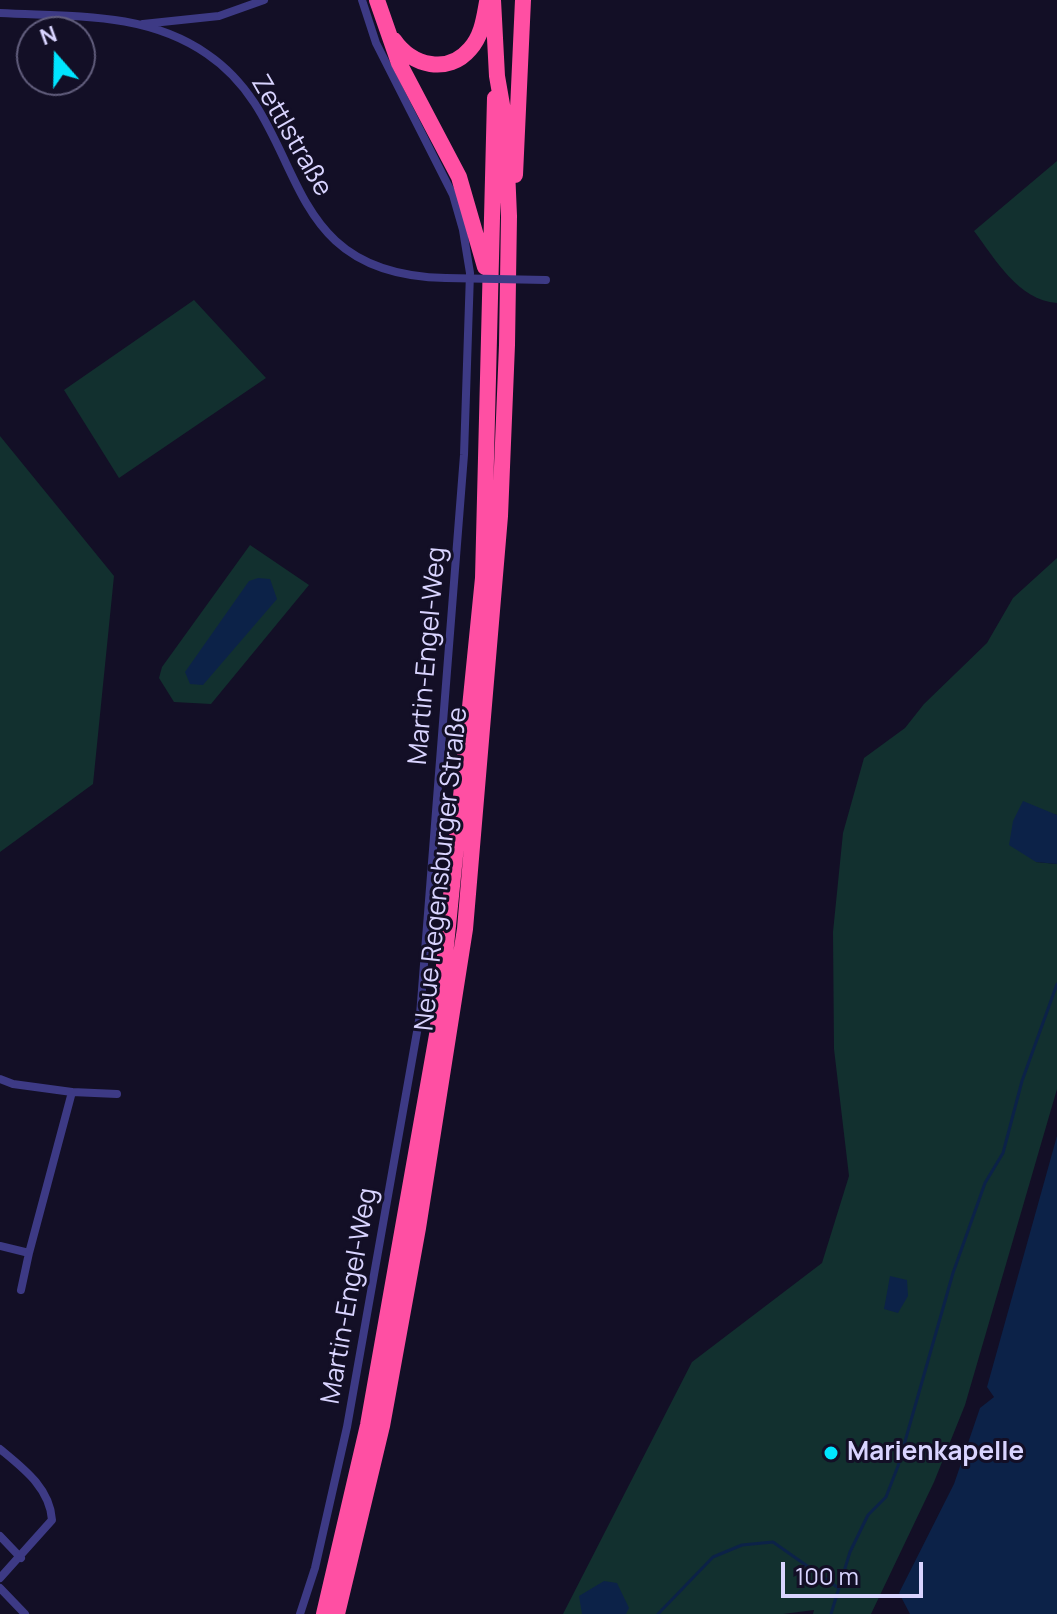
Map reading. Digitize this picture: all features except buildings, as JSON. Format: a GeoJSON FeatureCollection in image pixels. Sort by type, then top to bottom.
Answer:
{"type":"FeatureCollection","features":[{"type":"Feature","properties":{"kind":"highway"},"geometry":{"type":"LineString","coordinates":[[377,0],[399,63],[459,177],[491,292]]}},
{"type":"Feature","properties":{"kind":"highway"},"geometry":{"type":"LineString","coordinates":[[385,27],[398,46],[413,59],[432,65],[451,62],[469,50],[479,34],[490,0]]}},
{"type":"Feature","properties":{"kind":"highway"},"geometry":{"type":"LineString","coordinates":[[490,0],[505,122],[509,216]]}},
{"type":"Feature","properties":{"kind":"highway"},"geometry":{"type":"LineString","coordinates":[[509,216],[518,155],[523,0]]}},
{"type":"Feature","properties":{"kind":"highway"},"geometry":{"type":"LineString","coordinates":[[324,1614],[368,1425],[437,1035],[483,578],[492,126],[497,76]]}},
{"type":"Feature","properties":{"kind":"highway","name":"Neue Regensburger Straße"},"geometry":{"type":"LineString","coordinates":[[337,1614],[382,1426],[418,1228],[465,929],[500,516],[509,216]]}},
{"type":"Feature","properties":{"kind":"street"},"geometry":{"type":"LineString","coordinates":[[142,24],[219,16],[264,0]]}},
{"type":"Feature","properties":{"kind":"street","name":"Martin-Engel-Weg"},"geometry":{"type":"LineString","coordinates":[[300,1614],[315,1568],[347,1427],[420,1015],[464,455],[470,273],[453,195],[376,43],[362,0]]}},
{"type":"Feature","properties":{"kind":"street","name":"Zettlstraße"},"geometry":{"type":"LineString","coordinates":[[0,13],[70,14],[142,24],[198,48],[231,74],[261,118],[310,211],[343,247],[386,270],[446,278],[546,280]]}},
{"type":"Feature","properties":{"kind":"street"},"geometry":{"type":"LineString","coordinates":[[0,1079],[13,1084],[72,1092],[117,1094]]}},
{"type":"Feature","properties":{"kind":"street"},"geometry":{"type":"LineString","coordinates":[[21,1290],[72,1092]]}},
{"type":"Feature","properties":{"kind":"street"},"geometry":{"type":"LineString","coordinates":[[0,1246],[29,1253]]}},
{"type":"Feature","properties":{"kind":"street"},"geometry":{"type":"LineString","coordinates":[[0,1449],[35,1480],[52,1509],[48,1529],[0,1578]]}},
{"type":"Feature","properties":{"kind":"street"},"geometry":{"type":"LineString","coordinates":[[0,1536],[21,1558]]}},
{"type":"Feature","properties":{"kind":"street"},"geometry":{"type":"LineString","coordinates":[[0,1588],[25,1614]]}},
{"type":"Feature","properties":{"kind":"green space"},"geometry":{"type":"Polygon","coordinates":[[[1057,161],[1057,303],[1031,295],[1019,287],[974,231],[1057,161]]]}},
{"type":"Feature","properties":{"kind":"green space"},"geometry":{"type":"Polygon","coordinates":[[[194,300],[266,378],[119,478],[64,390],[194,300]]]}},
{"type":"Feature","properties":{"kind":"green space"},"geometry":{"type":"Polygon","coordinates":[[[0,436],[114,576],[93,784],[0,852],[0,436]]]}},
{"type":"Feature","properties":{"kind":"green space"},"geometry":{"type":"Polygon","coordinates":[[[250,545],[309,585],[211,704],[174,702],[159,678],[162,667],[250,545]]]}},
{"type":"Feature","properties":{"kind":"green space"},"geometry":{"type":"Polygon","coordinates":[[[1057,558],[1057,815],[1045,812],[1036,862],[1057,864],[1057,1089],[965,1405],[934,1482],[871,1614],[813,1614],[814,1610],[783,1614],[563,1614],[692,1362],[822,1263],[849,1176],[834,1049],[833,932],[843,833],[864,758],[905,728],[924,704],[987,643],[1013,598],[1057,558]]]}},
{"type":"Feature","properties":{"kind":"water"},"geometry":{"type":"Polygon","coordinates":[[[270,579],[277,599],[203,685],[190,684],[185,672],[249,581],[270,579]]]}},
{"type":"Feature","properties":{"kind":"water"},"geometry":{"type":"Polygon","coordinates":[[[1023,801],[1057,815],[1057,864],[1036,862],[1009,845],[1013,821],[1023,801]]]}},
{"type":"Feature","properties":{"kind":"water"},"geometry":{"type":"Polygon","coordinates":[[[1057,1136],[1057,1614],[910,1614],[899,1593],[954,1484],[980,1408],[994,1397],[987,1387],[1057,1136]]]}},
{"type":"Feature","properties":{"kind":"water"},"geometry":{"type":"Polygon","coordinates":[[[890,1276],[907,1280],[908,1296],[898,1313],[884,1309],[890,1276]]]}},
{"type":"Feature","properties":{"kind":"water"},"geometry":{"type":"Polygon","coordinates":[[[604,1581],[617,1583],[629,1608],[626,1614],[582,1614],[579,1596],[604,1581]]]}},
{"type":"Feature","properties":{"kind":"waterway"},"geometry":{"type":"LineString","coordinates":[[831,1614],[850,1552],[868,1515],[886,1497],[898,1466],[953,1273],[985,1183],[1003,1153],[1022,1081],[1057,984]]}},
{"type":"Feature","properties":{"kind":"waterway"},"geometry":{"type":"LineString","coordinates":[[658,1614],[713,1557],[742,1545],[773,1542],[837,1587]]}},
{"type":"Feature","properties":{"kind":"place","name":"Marienkapelle"},"geometry":{"type":"Point","coordinates":[831,1453]}}]}
